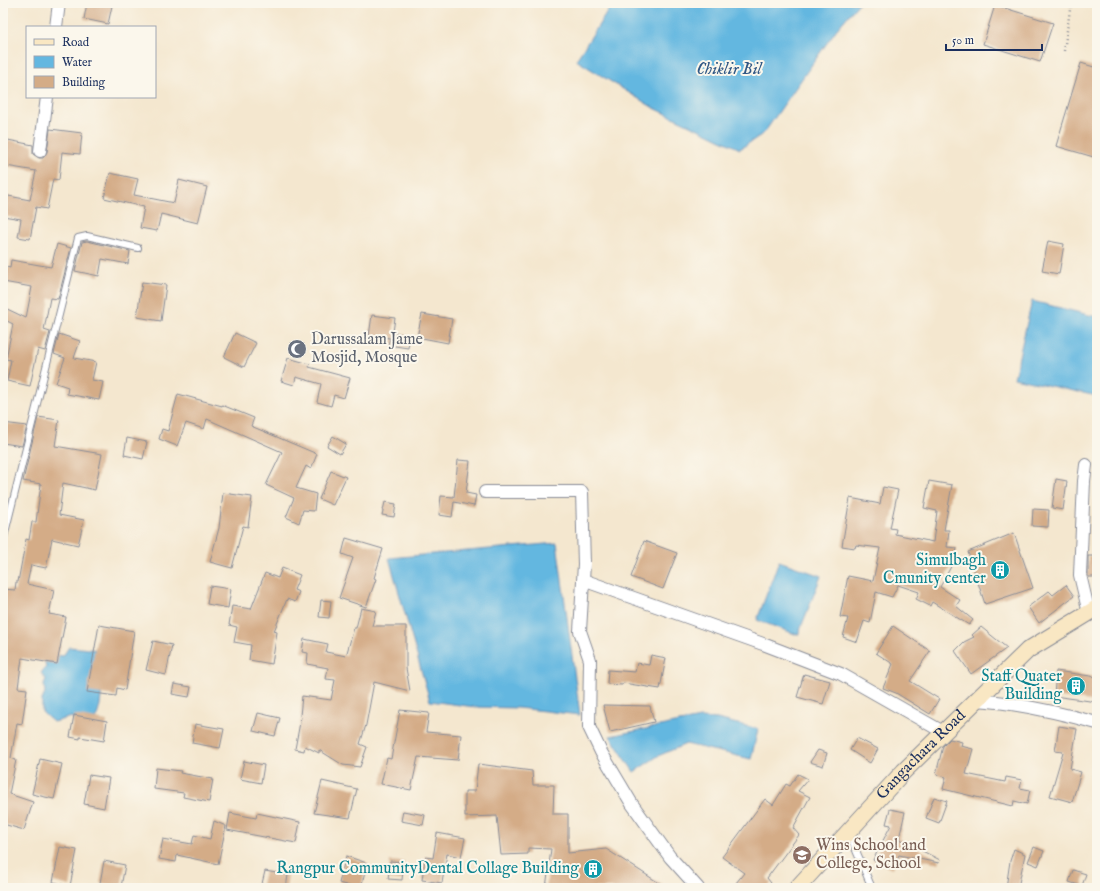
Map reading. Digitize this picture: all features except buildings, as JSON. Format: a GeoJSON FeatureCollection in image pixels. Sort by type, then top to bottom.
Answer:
{"type":"FeatureCollection","features":[{"type":"Feature","properties":{"kind":"main road","name":"Gangachara Road"},"geometry":{"type":"LineString","coordinates":[[797,888],[904,770],[1028,650],[1093,610]]}},
{"type":"Feature","properties":{"kind":"street"},"geometry":{"type":"LineString","coordinates":[[56,26],[59,3]]}},
{"type":"Feature","properties":{"kind":"street"},"geometry":{"type":"LineString","coordinates":[[40,151],[47,98]]}},
{"type":"Feature","properties":{"kind":"street"},"geometry":{"type":"LineString","coordinates":[[1086,465],[1080,575],[1093,610]]}},
{"type":"Feature","properties":{"kind":"street"},"geometry":{"type":"LineString","coordinates":[[485,492],[582,492],[584,564],[580,631],[590,660],[589,727],[601,752],[632,804],[670,856],[698,888]]}},
{"type":"Feature","properties":{"kind":"street"},"geometry":{"type":"LineString","coordinates":[[583,580],[841,674],[943,732]]}},
{"type":"Feature","properties":{"kind":"street"},"geometry":{"type":"LineString","coordinates":[[977,700],[1007,702],[1050,710],[1097,723]]}},
{"type":"Feature","properties":{"kind":"lane"},"geometry":{"type":"LineString","coordinates":[[3,541],[78,238],[88,236],[138,248]]}},
{"type":"Feature","properties":{"kind":"lane"},"geometry":{"type":"LineString","coordinates":[[848,833],[872,888]]}},
{"type":"Feature","properties":{"kind":"path"},"geometry":{"type":"LineString","coordinates":[[1064,51],[1071,3]]}},
{"type":"Feature","properties":{"kind":"water","name":"Chiklir Bil"},"geometry":{"type":"Polygon","coordinates":[[[613,3],[859,3],[836,30],[764,133],[740,149],[652,107],[576,60],[613,3]]]}},
{"type":"Feature","properties":{"kind":"water"},"geometry":{"type":"Polygon","coordinates":[[[1032,301],[1097,317],[1097,396],[1014,378],[1032,301]]]}},
{"type":"Feature","properties":{"kind":"water"},"geometry":{"type":"Polygon","coordinates":[[[557,543],[580,715],[518,708],[475,707],[430,701],[389,558],[557,543]]]}},
{"type":"Feature","properties":{"kind":"water"},"geometry":{"type":"Polygon","coordinates":[[[779,561],[821,576],[798,635],[757,620],[779,561]]]}},
{"type":"Feature","properties":{"kind":"water"},"geometry":{"type":"Polygon","coordinates":[[[69,647],[100,650],[101,697],[100,706],[94,721],[75,721],[72,717],[53,722],[42,712],[42,700],[45,693],[44,684],[46,679],[41,673],[46,667],[44,659],[56,655],[63,656],[69,647]]]}},
{"type":"Feature","properties":{"kind":"water"},"geometry":{"type":"Polygon","coordinates":[[[700,718],[717,719],[758,729],[751,759],[686,744],[658,756],[634,772],[610,736],[700,718]]]}},
{"type":"Feature","properties":{"kind":"place","name":"Darussalam Jame Mosjid, Mosque"},"geometry":{"type":"Point","coordinates":[297,349]}},
{"type":"Feature","properties":{"kind":"place","name":"Simulbagh Cmunity center"},"geometry":{"type":"Point","coordinates":[1000,570]}},
{"type":"Feature","properties":{"kind":"place","name":"Staff Quater Building"},"geometry":{"type":"Point","coordinates":[1076,686]}},
{"type":"Feature","properties":{"kind":"place","name":"Wins School and College, School"},"geometry":{"type":"Point","coordinates":[802,855]}},
{"type":"Feature","properties":{"kind":"place","name":"Rangpur CommunityDental Collage Building"},"geometry":{"type":"Point","coordinates":[593,869]}}]}
